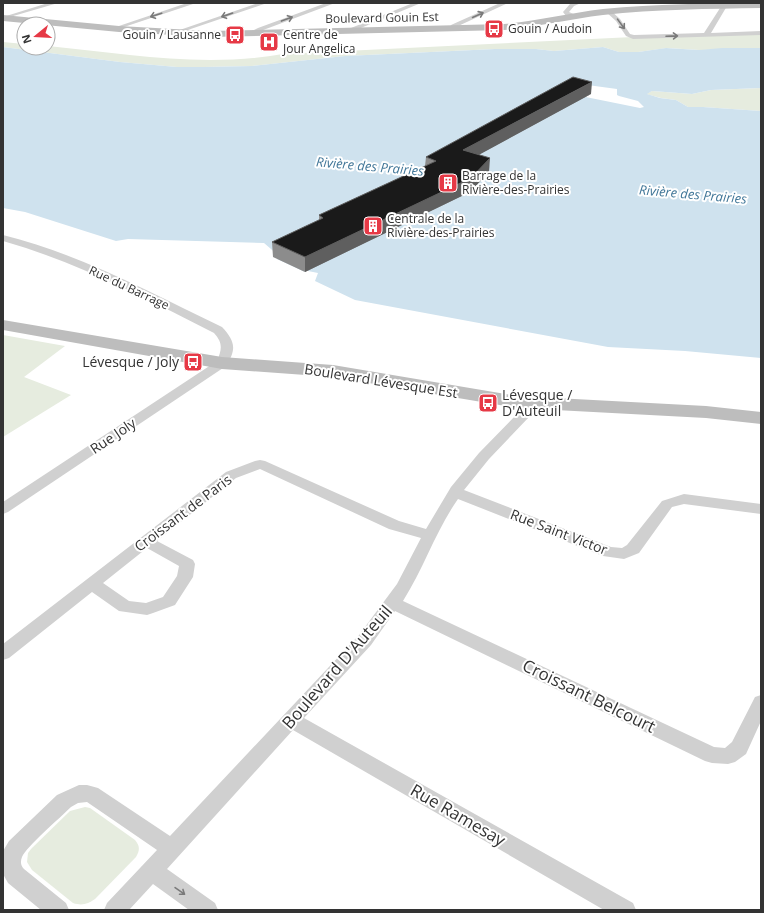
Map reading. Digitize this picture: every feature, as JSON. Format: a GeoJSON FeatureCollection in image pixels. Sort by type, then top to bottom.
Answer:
{"type":"FeatureCollection","features":[{"type":"Feature","properties":{"kind":"street"},"geometry":{"type":"LineString","coordinates":[[4,18],[55,3]]}},
{"type":"Feature","properties":{"kind":"street"},"geometry":{"type":"LineString","coordinates":[[113,29],[193,3]]}},
{"type":"Feature","properties":{"kind":"street"},"geometry":{"type":"LineString","coordinates":[[174,33],[264,3]]}},
{"type":"Feature","properties":{"kind":"street"},"geometry":{"type":"LineString","coordinates":[[251,34],[260,29],[332,3]]}},
{"type":"Feature","properties":{"kind":"street"},"geometry":{"type":"LineString","coordinates":[[353,31],[353,29],[418,3]]}},
{"type":"Feature","properties":{"kind":"street"},"geometry":{"type":"LineString","coordinates":[[452,29],[453,26],[505,3]]}},
{"type":"Feature","properties":{"kind":"street"},"geometry":{"type":"LineString","coordinates":[[576,17],[568,15],[566,12],[572,5],[578,3]]}},
{"type":"Feature","properties":{"kind":"street","name":"Boulevard Gouin Est"},"geometry":{"type":"LineString","coordinates":[[4,18],[113,29],[174,33],[251,34],[513,26],[608,11],[687,4],[724,6],[755,5]]}},
{"type":"Feature","properties":{"kind":"street"},"geometry":{"type":"LineString","coordinates":[[706,35],[724,6]]}},
{"type":"Feature","properties":{"kind":"street"},"geometry":{"type":"LineString","coordinates":[[608,11],[618,20],[628,35],[633,37],[761,33]]}},
{"type":"Feature","properties":{"kind":"street","name":"Rue du Barrage"},"geometry":{"type":"LineString","coordinates":[[3,238],[55,254],[104,275],[218,330],[227,340],[229,348],[222,363]]}},
{"type":"Feature","properties":{"kind":"street","name":"Boulevard Lévesque Est"},"geometry":{"type":"LineString","coordinates":[[3,325],[222,363],[333,371],[527,403],[706,412],[761,418]]}},
{"type":"Feature","properties":{"kind":"street","name":"Rue Joly"},"geometry":{"type":"LineString","coordinates":[[3,509],[222,363]]}},
{"type":"Feature","properties":{"kind":"street","name":"Boulevard D'Auteuil"},"geometry":{"type":"LineString","coordinates":[[115,910],[365,640],[407,580],[430,535],[455,492],[478,461],[525,412],[527,403]]}},
{"type":"Feature","properties":{"kind":"street","name":"Croissant de Paris"},"geometry":{"type":"LineString","coordinates":[[3,653],[231,475],[260,464],[394,524],[430,535]]}},
{"type":"Feature","properties":{"kind":"street","name":"Rue Saint Victor"},"geometry":{"type":"LineString","coordinates":[[455,492],[609,552],[624,554],[633,549],[667,504],[684,499],[761,509]]}},
{"type":"Feature","properties":{"kind":"street"},"geometry":{"type":"LineString","coordinates":[[91,583],[125,607],[147,609],[169,601],[185,576],[187,564],[146,541]]}},
{"type":"Feature","properties":{"kind":"street","name":"Croissant Belcourt"},"geometry":{"type":"LineString","coordinates":[[393,602],[712,755],[728,756],[739,748],[761,702]]}},
{"type":"Feature","properties":{"kind":"street","name":"Rue Ramesay"},"geometry":{"type":"LineString","coordinates":[[292,720],[625,910]]}},
{"type":"Feature","properties":{"kind":"street"},"geometry":{"type":"LineString","coordinates":[[58,910],[16,876],[11,870],[10,861],[13,852],[20,842],[64,801],[73,796],[82,793],[95,796],[172,849]]}},
{"type":"Feature","properties":{"kind":"street"},"geometry":{"type":"LineString","coordinates":[[152,871],[207,910]]}},
{"type":"Feature","properties":{"kind":"shaded area"},"geometry":{"type":"Polygon","coordinates":[[[761,33],[761,49],[699,50],[667,48],[638,52],[619,52],[603,47],[554,51],[536,49],[495,49],[345,56],[252,66],[204,67],[177,67],[120,62],[56,54],[56,47],[136,56],[195,60],[224,60],[283,54],[633,37],[761,33]]]}},
{"type":"Feature","properties":{"kind":"shaded area"},"geometry":{"type":"Polygon","coordinates":[[[3,42],[16,43],[16,49],[3,47],[3,42]]]}},
{"type":"Feature","properties":{"kind":"shaded area"},"geometry":{"type":"Polygon","coordinates":[[[761,88],[761,111],[688,107],[676,100],[646,94],[652,91],[692,94],[711,90],[761,88]]]}},
{"type":"Feature","properties":{"kind":"shaded area"},"geometry":{"type":"Polygon","coordinates":[[[3,335],[65,346],[24,377],[71,395],[3,437],[3,335]]]}},
{"type":"Feature","properties":{"kind":"shaded area"},"geometry":{"type":"Polygon","coordinates":[[[85,807],[90,808],[135,840],[139,846],[139,850],[136,857],[95,899],[87,903],[79,904],[73,903],[32,870],[27,862],[28,853],[31,849],[70,811],[85,807]]]}},
{"type":"Feature","properties":{"kind":"water","name":"Rivière des Prairies"},"geometry":{"type":"Polygon","coordinates":[[[3,47],[16,49],[16,56],[56,56],[56,54],[120,62],[177,67],[252,66],[345,56],[495,49],[536,49],[554,51],[603,47],[619,52],[638,52],[666,48],[699,50],[722,48],[761,48],[761,88],[711,90],[692,94],[652,91],[647,94],[660,98],[676,100],[688,107],[761,111],[761,358],[685,351],[608,347],[355,300],[315,281],[318,273],[308,271],[305,267],[305,272],[277,259],[278,255],[264,243],[128,239],[116,241],[25,212],[3,208],[3,47]],[[580,84],[556,91],[640,108],[644,107],[638,101],[617,95],[617,89],[580,84]]]}},
{"type":"Feature","properties":{"kind":"building"},"geometry":{"type":"Polygon","coordinates":[[[573,77],[592,82],[463,150],[490,158],[471,178],[305,257],[272,242],[323,218],[319,215],[436,161],[426,157],[573,77]]]}},
{"type":"Feature","properties":{"kind":"place","name":"Gouin / Audoin"},"geometry":{"type":"Point","coordinates":[494,29]}},
{"type":"Feature","properties":{"kind":"place","name":"Gouin / Lausanne"},"geometry":{"type":"Point","coordinates":[235,35]}},
{"type":"Feature","properties":{"kind":"place","name":"Centre de Jour Angelica"},"geometry":{"type":"Point","coordinates":[269,42]}},
{"type":"Feature","properties":{"kind":"place","name":"Barrage de la Rivière-des-Prairies"},"geometry":{"type":"Point","coordinates":[448,183]}},
{"type":"Feature","properties":{"kind":"place","name":"Centrale de la Rivière-des-Prairies"},"geometry":{"type":"Point","coordinates":[373,226]}},
{"type":"Feature","properties":{"kind":"place","name":"Lévesque / Joly"},"geometry":{"type":"Point","coordinates":[193,362]}},
{"type":"Feature","properties":{"kind":"place","name":"Lévesque / D'Auteuil"},"geometry":{"type":"Point","coordinates":[488,403]}}]}
